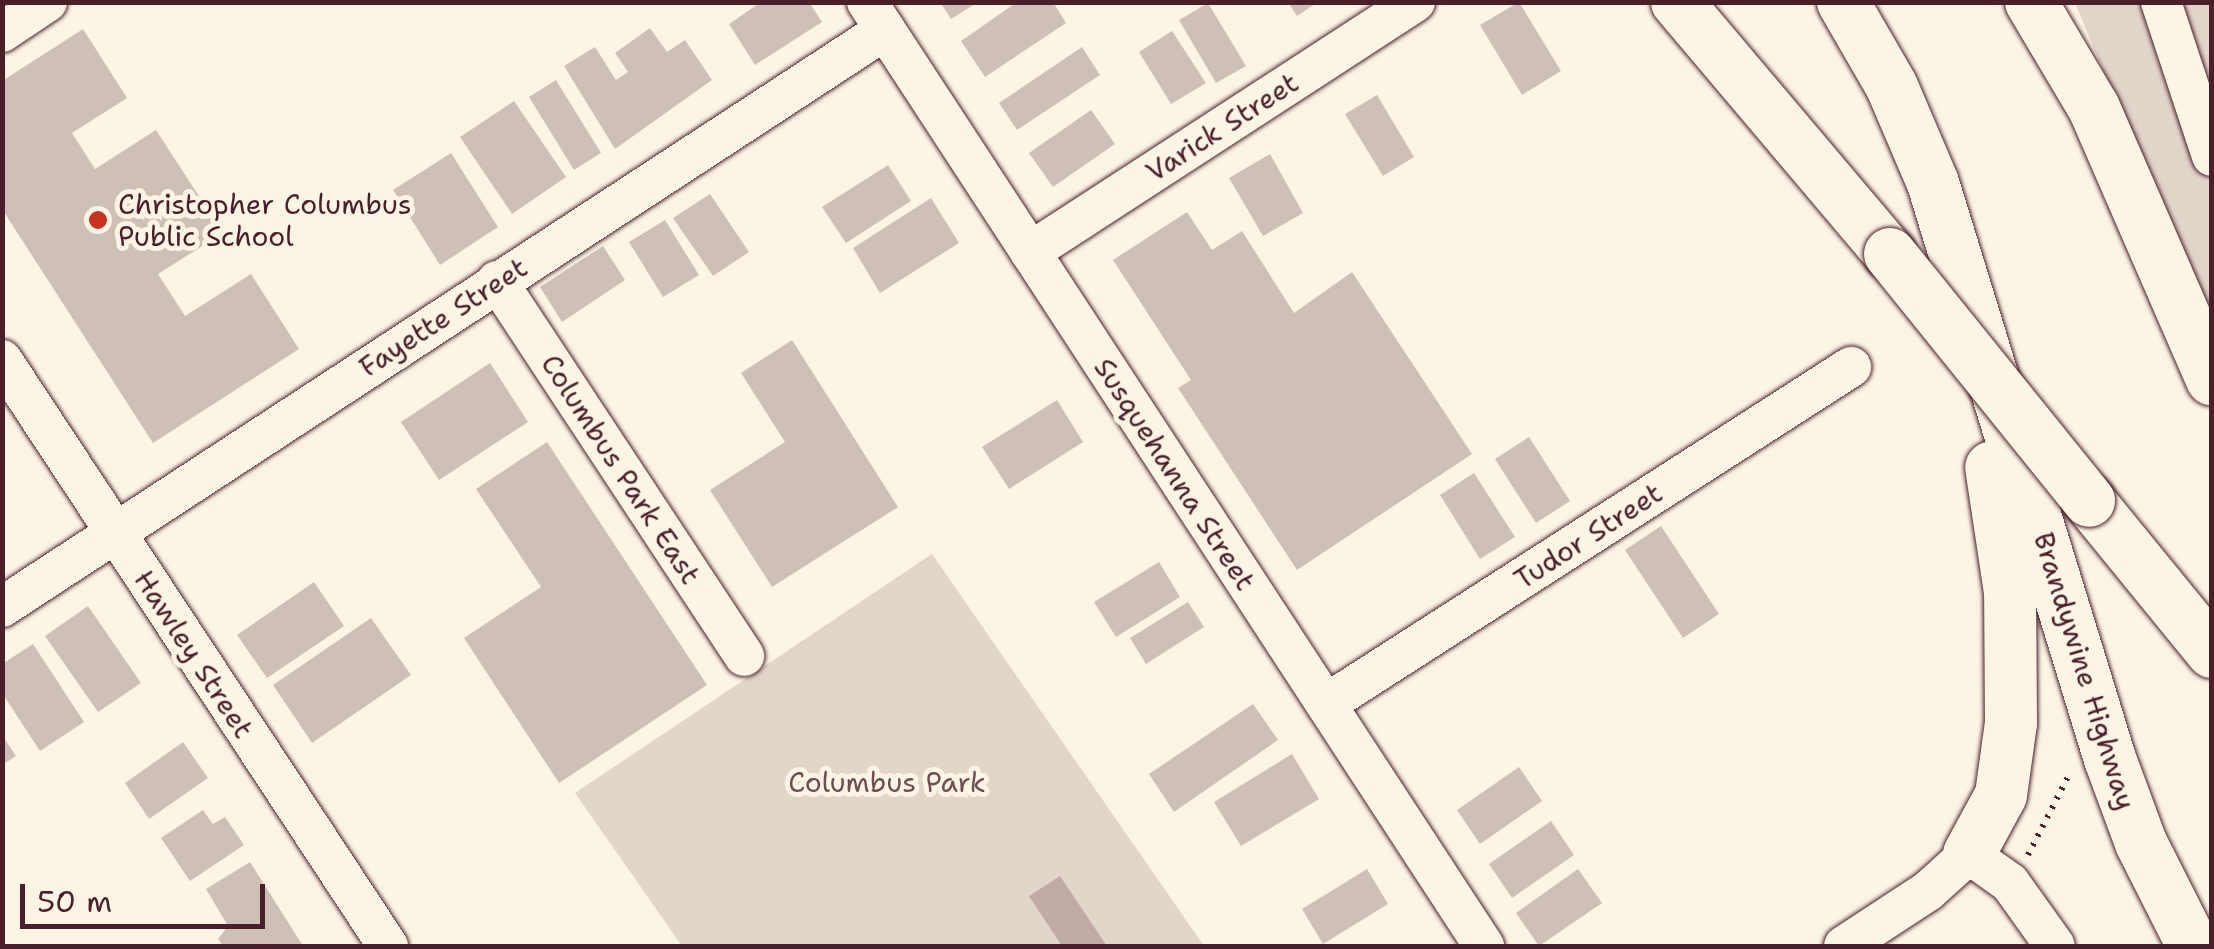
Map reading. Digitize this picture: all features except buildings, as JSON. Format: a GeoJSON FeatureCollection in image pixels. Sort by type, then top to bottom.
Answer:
{"type":"FeatureCollection","features":[{"type":"Feature","properties":{"kind":"main road","name":"Brandywine Highway"},"geometry":{"type":"LineString","coordinates":[[1677,2],[1890,254],[2212,652]]}},
{"type":"Feature","properties":{"kind":"main road"},"geometry":{"type":"LineString","coordinates":[[2038,7],[2094,108],[2212,380]]}},
{"type":"Feature","properties":{"kind":"main road","name":"Brandywine Highway"},"geometry":{"type":"LineString","coordinates":[[1848,10],[1892,87],[1933,183],[2110,759],[2141,843],[2193,946]]}},
{"type":"Feature","properties":{"kind":"main road"},"geometry":{"type":"LineString","coordinates":[[1848,10],[1933,242],[2005,540],[2013,648],[2010,745],[1990,868]]}},
{"type":"Feature","properties":{"kind":"street"},"geometry":{"type":"LineString","coordinates":[[2,32],[47,2]]}},
{"type":"Feature","properties":{"kind":"street","name":"Varick Street"},"geometry":{"type":"LineString","coordinates":[[1030,252],[1415,2]]}},
{"type":"Feature","properties":{"kind":"street"},"geometry":{"type":"LineString","coordinates":[[2161,2],[2212,156]]}},
{"type":"Feature","properties":{"kind":"street","name":"Susquehanna Street"},"geometry":{"type":"LineString","coordinates":[[876,16],[1484,946]]}},
{"type":"Feature","properties":{"kind":"street","name":"Fayette Street"},"geometry":{"type":"LineString","coordinates":[[2,607],[497,281],[876,16]]}},
{"type":"Feature","properties":{"kind":"street","name":"Columbus Park East"},"geometry":{"type":"LineString","coordinates":[[497,281],[744,656]]}},
{"type":"Feature","properties":{"kind":"street","name":"Hawley Street"},"geometry":{"type":"LineString","coordinates":[[2,360],[388,946]]}},
{"type":"Feature","properties":{"kind":"street","name":"Tudor Street"},"geometry":{"type":"LineString","coordinates":[[1326,704],[1851,367]]}},
{"type":"Feature","properties":{"kind":"street"},"geometry":{"type":"LineString","coordinates":[[1844,946],[1928,892],[1990,868],[2055,946]]}},
{"type":"Feature","properties":{"kind":"path"},"geometry":{"type":"LineString","coordinates":[[1990,868],[2076,763]]}},
{"type":"Feature","properties":{"kind":"green space"},"geometry":{"type":"Polygon","coordinates":[[[2075,3],[2211,3],[2211,329],[2113,94],[2075,3]]]}},
{"type":"Feature","properties":{"kind":"green space","name":"Columbus Park"},"geometry":{"type":"Polygon","coordinates":[[[932,554],[1204,946],[682,946],[575,793],[932,554]]]}},
{"type":"Feature","properties":{"kind":"shaded area"},"geometry":{"type":"Polygon","coordinates":[[[1060,876],[1107,946],[1062,946],[1029,896],[1060,876]]]}},
{"type":"Feature","properties":{"kind":"place","name":"Christopher Columbus Public School"},"geometry":{"type":"Point","coordinates":[98,220]}}]}
